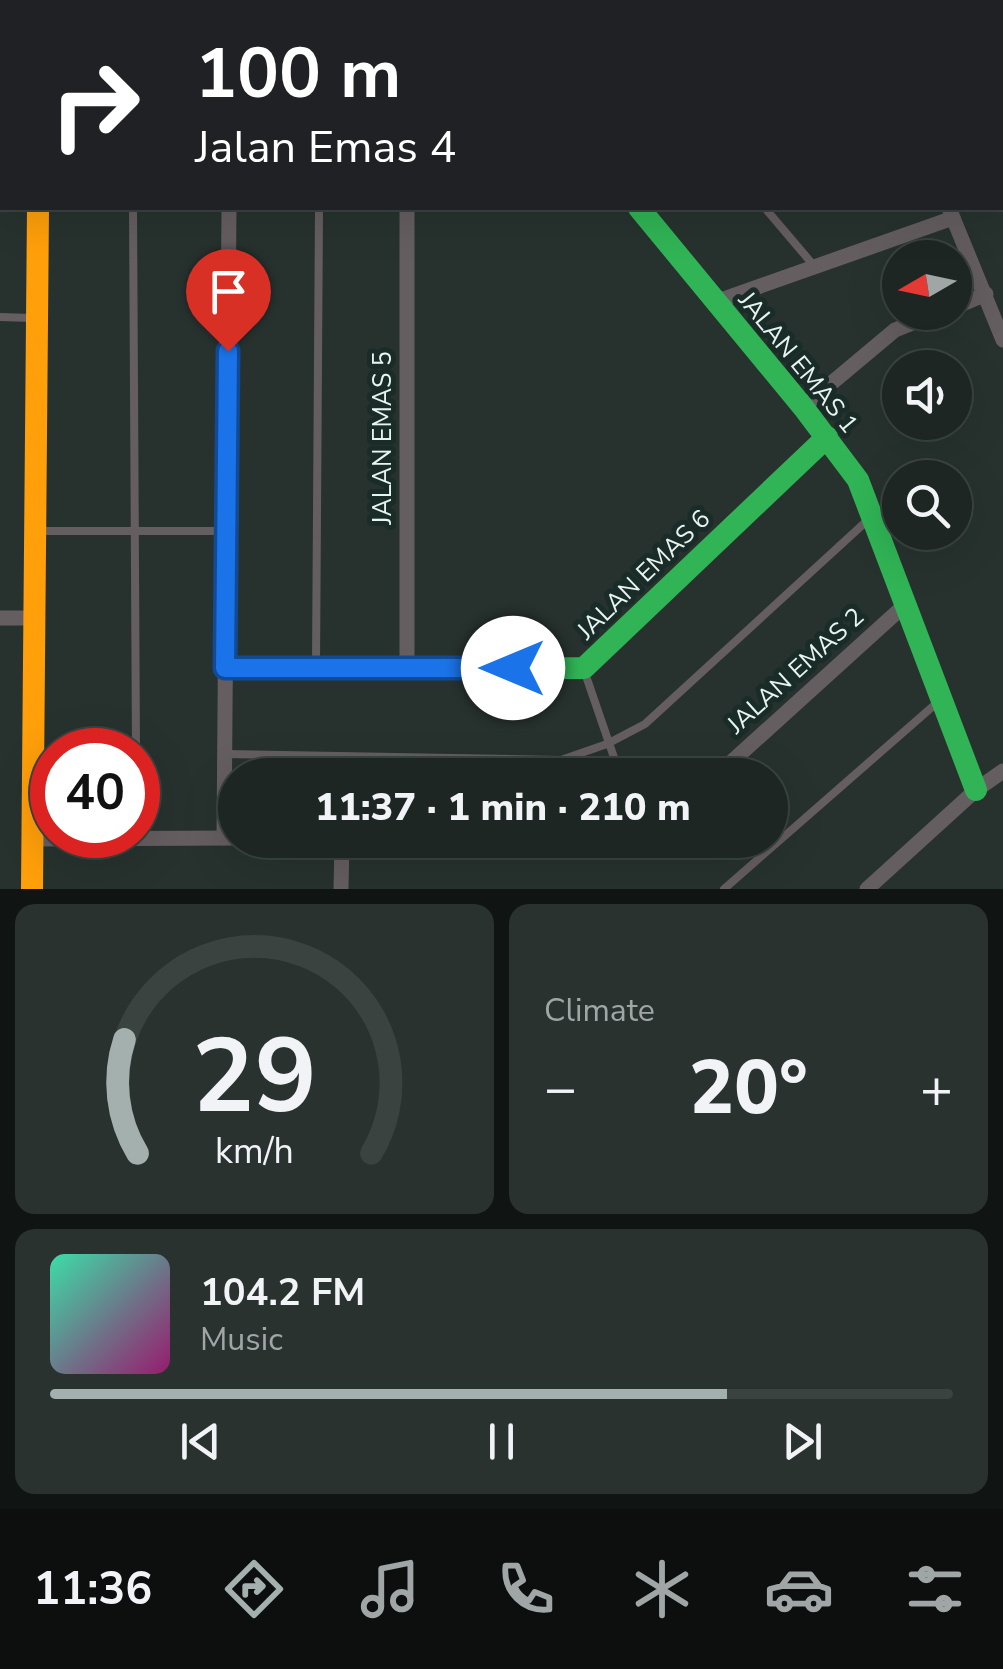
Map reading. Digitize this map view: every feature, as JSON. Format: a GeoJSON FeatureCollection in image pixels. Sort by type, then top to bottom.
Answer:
{"type":"FeatureCollection","features":[{"type":"Feature","properties":{"kind":"street"},"geometry":{"type":"LineString","coordinates":[[33,728],[38,210]]}},
{"type":"Feature","properties":{"kind":"street"},"geometry":{"type":"LineString","coordinates":[[224,758],[230,210]]}},
{"type":"Feature","properties":{"kind":"street","name":"JALAN EMAS 5"},"geometry":{"type":"LineString","coordinates":[[407,210],[407,668]]}},
{"type":"Feature","properties":{"kind":"street","name":"JALAN EMAS 1"},"geometry":{"type":"LineString","coordinates":[[641,210],[858,480],[976,790]]}},
{"type":"Feature","properties":{"kind":"street"},"geometry":{"type":"LineString","coordinates":[[715,302],[951,213],[1003,340]]}},
{"type":"Feature","properties":{"kind":"street"},"geometry":{"type":"LineString","coordinates":[[972,299],[986,294]]}},
{"type":"Feature","properties":{"kind":"street"},"geometry":{"type":"LineString","coordinates":[[803,407],[895,330]]}},
{"type":"Feature","properties":{"kind":"street","name":"JALAN EMAS 6"},"geometry":{"type":"LineString","coordinates":[[225,668],[584,668],[827,437]]}},
{"type":"Feature","properties":{"kind":"street","name":"JALAN EMAS 2"},"geometry":{"type":"LineString","coordinates":[[737,758],[907,603]]}},
{"type":"Feature","properties":{"kind":"street"},"geometry":{"type":"LineString","coordinates":[[0,618],[34,618]]}},
{"type":"Feature","properties":{"kind":"street"},"geometry":{"type":"LineString","coordinates":[[867,889],[976,790],[1003,772]]}},
{"type":"Feature","properties":{"kind":"street"},"geometry":{"type":"LineString","coordinates":[[160,837],[218,838]]}},
{"type":"Feature","properties":{"kind":"street"},"geometry":{"type":"LineString","coordinates":[[32,858],[32,889]]}},
{"type":"Feature","properties":{"kind":"street"},"geometry":{"type":"LineString","coordinates":[[342,858],[342,889]]}},
{"type":"Feature","properties":{"kind":"lane"},"geometry":{"type":"LineString","coordinates":[[133,210],[136,728]]}},
{"type":"Feature","properties":{"kind":"lane"},"geometry":{"type":"LineString","coordinates":[[316,668],[319,210]]}},
{"type":"Feature","properties":{"kind":"lane"},"geometry":{"type":"LineString","coordinates":[[766,210],[815,267]]}},
{"type":"Feature","properties":{"kind":"lane"},"geometry":{"type":"LineString","coordinates":[[0,317],[37,319]]}},
{"type":"Feature","properties":{"kind":"lane"},"geometry":{"type":"LineString","coordinates":[[224,754],[560,760],[608,744],[645,724],[874,515]]}},
{"type":"Feature","properties":{"kind":"lane"},"geometry":{"type":"LineString","coordinates":[[35,531],[226,531]]}},
{"type":"Feature","properties":{"kind":"lane"},"geometry":{"type":"LineString","coordinates":[[584,668],[613,758]]}},
{"type":"Feature","properties":{"kind":"lane"},"geometry":{"type":"LineString","coordinates":[[724,889],[942,698]]}},
{"type":"Feature","properties":{"kind":"traffic: fast"},"geometry":{"type":"LineString","coordinates":[[641,210],[858,480],[976,790]]}},
{"type":"Feature","properties":{"kind":"traffic: fast"},"geometry":{"type":"LineString","coordinates":[[225,669],[584,668],[827,437]]}},
{"type":"Feature","properties":{"kind":"traffic: slow"},"geometry":{"type":"LineString","coordinates":[[32,889],[38,210]]}},
{"type":"Feature","properties":{"kind":"route"},"geometry":{"type":"LineString","coordinates":[[228,351],[225,668],[513,668]]}}]}
